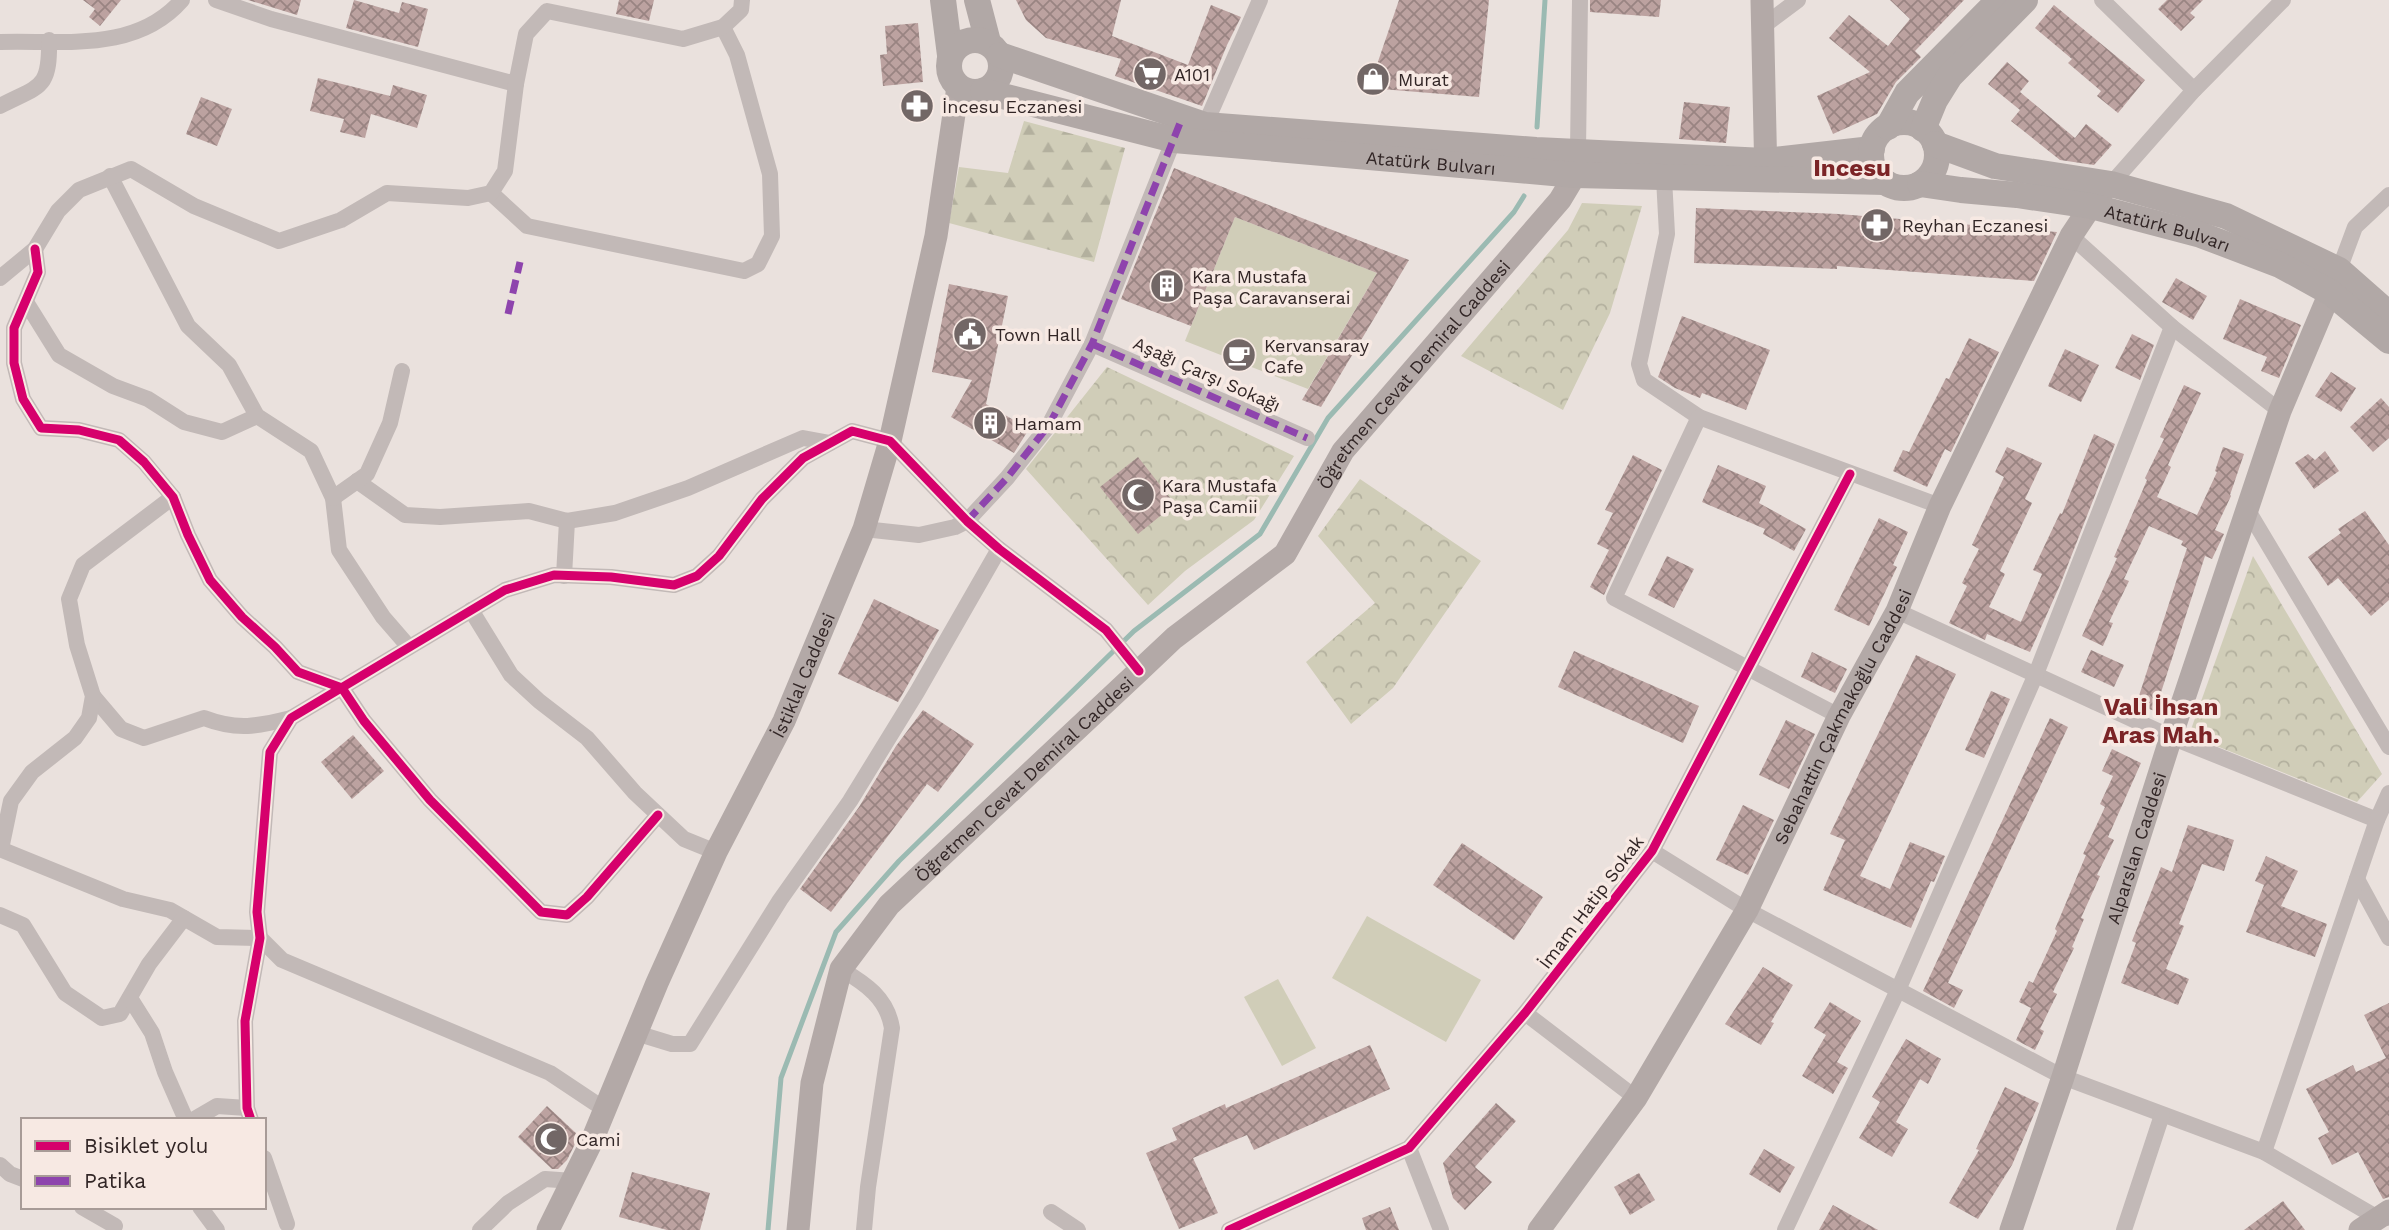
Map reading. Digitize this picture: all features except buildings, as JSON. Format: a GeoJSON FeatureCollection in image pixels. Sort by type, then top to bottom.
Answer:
{"type":"FeatureCollection","features":[{"type":"Feature","properties":{"kind":"main road"},"geometry":{"type":"LineString","coordinates":[[943,0],[950,55],[949,72],[971,89],[997,80],[1001,73],[976,0]]}},
{"type":"Feature","properties":{"kind":"main road"},"geometry":{"type":"LineString","coordinates":[[1762,0],[1766,170]]}},
{"type":"Feature","properties":{"kind":"main road"},"geometry":{"type":"LineString","coordinates":[[1999,0],[1907,93],[1888,127],[1875,140],[1872,149],[1873,168],[1885,182],[1902,188],[1920,184],[1933,171],[1936,162],[1929,136],[1935,100],[1950,76],[2025,0]]}},
{"type":"Feature","properties":{"kind":"main road","name":"Atatürk Bulvarı"},"geometry":{"type":"LineString","coordinates":[[950,55],[962,42],[980,39],[994,49],[1187,128]]}},
{"type":"Feature","properties":{"kind":"main road","name":"Atatürk Bulvarı"},"geometry":{"type":"LineString","coordinates":[[971,89],[1187,128],[1523,149],[1576,163],[1664,178],[1766,170],[1872,149]]}},
{"type":"Feature","properties":{"kind":"main road","name":"İstiklal Caddesi"},"geometry":{"type":"LineString","coordinates":[[548,1230],[591,1143],[716,852],[784,721],[864,529],[890,441],[971,89]]}},
{"type":"Feature","properties":{"kind":"main road"},"geometry":{"type":"LineString","coordinates":[[1888,127],[1906,123],[1929,136]]}},
{"type":"Feature","properties":{"kind":"main road","name":"Atatürk Bulvarı"},"geometry":{"type":"LineString","coordinates":[[1929,136],[1995,166],[2111,184],[2226,216],[2389,314]]}},
{"type":"Feature","properties":{"kind":"main road","name":"Atatürk Bulvarı"},"geometry":{"type":"LineString","coordinates":[[1576,163],[1766,170],[1853,183],[1885,182]]}},
{"type":"Feature","properties":{"kind":"main road","name":"Öğretmen Cevat Demiral Caddesi"},"geometry":{"type":"LineString","coordinates":[[798,1230],[812,1083],[841,969],[889,905],[1133,664],[1174,638],[1285,554],[1343,452],[1560,200],[1576,163]]}},
{"type":"Feature","properties":{"kind":"main road","name":"Atatürk Bulvarı"},"geometry":{"type":"LineString","coordinates":[[1920,184],[2091,206],[2201,235],[2280,265],[2335,282],[2389,341]]}},
{"type":"Feature","properties":{"kind":"main road","name":"Sebahattin Çakmakoğlu Caddesi"},"geometry":{"type":"LineString","coordinates":[[1539,1230],[1636,1098],[1747,910],[1839,716],[1897,611],[1940,506],[2071,236],[2091,206],[2111,184]]}},
{"type":"Feature","properties":{"kind":"main road","name":"Alparslan Caddesi"},"geometry":{"type":"LineString","coordinates":[[2011,1230],[2280,411],[2335,282]]}},
{"type":"Feature","properties":{"kind":"street"},"geometry":{"type":"LineString","coordinates":[[0,42],[97,41],[121,38],[163,18],[183,0]]}},
{"type":"Feature","properties":{"kind":"street"},"geometry":{"type":"LineString","coordinates":[[216,0],[271,19],[516,84]]}},
{"type":"Feature","properties":{"kind":"street"},"geometry":{"type":"LineString","coordinates":[[0,278],[35,249],[58,211],[79,190],[131,169],[194,206],[279,241],[341,220],[387,193],[468,198],[491,193],[505,171],[516,84],[526,34],[547,11],[683,39],[723,27],[741,9],[742,0]]}},
{"type":"Feature","properties":{"kind":"street"},"geometry":{"type":"LineString","coordinates":[[864,529],[919,536],[943,531],[967,521],[1007,478],[1049,425],[1093,344],[1187,128],[1260,0]]}},
{"type":"Feature","properties":{"kind":"street"},"geometry":{"type":"LineString","coordinates":[[1576,163],[1580,0]]}},
{"type":"Feature","properties":{"kind":"street"},"geometry":{"type":"LineString","coordinates":[[1762,27],[1798,0]]}},
{"type":"Feature","properties":{"kind":"street"},"geometry":{"type":"LineString","coordinates":[[2102,0],[2194,90]]}},
{"type":"Feature","properties":{"kind":"street"},"geometry":{"type":"LineString","coordinates":[[2111,184],[2194,90],[2283,0]]}},
{"type":"Feature","properties":{"kind":"street"},"geometry":{"type":"LineString","coordinates":[[491,193],[527,226],[744,271],[758,264],[772,236],[770,174],[737,55],[723,27]]}},
{"type":"Feature","properties":{"kind":"street"},"geometry":{"type":"LineString","coordinates":[[0,106],[40,85],[45,79],[49,65],[49,40]]}},
{"type":"Feature","properties":{"kind":"street"},"geometry":{"type":"LineString","coordinates":[[110,176],[188,326],[229,365],[257,416],[311,451],[333,498],[339,550],[383,617],[409,647]]}},
{"type":"Feature","properties":{"kind":"street"},"geometry":{"type":"LineString","coordinates":[[1664,178],[1667,234],[1639,364],[1644,380],[1699,417],[1940,506]]}},
{"type":"Feature","properties":{"kind":"street"},"geometry":{"type":"LineString","coordinates":[[2335,282],[2355,227],[2389,195]]}},
{"type":"Feature","properties":{"kind":"street"},"geometry":{"type":"LineString","coordinates":[[2071,236],[2172,327],[2280,411]]}},
{"type":"Feature","properties":{"kind":"street"},"geometry":{"type":"LineString","coordinates":[[35,249],[38,272],[14,328],[14,363],[23,399],[41,428],[79,430],[119,440],[144,462],[173,497],[210,580],[242,617],[298,672],[342,688],[364,721],[430,800],[541,912],[567,915],[587,897],[658,815]]}},
{"type":"Feature","properties":{"kind":"street"},"geometry":{"type":"LineString","coordinates":[[26,302],[60,355],[113,386],[148,399],[184,422],[222,432],[257,416]]}},
{"type":"Feature","properties":{"kind":"street"},"geometry":{"type":"LineString","coordinates":[[1785,1230],[1898,990],[2036,674],[2172,327]]}},
{"type":"Feature","properties":{"kind":"street","name":"Aşağı Çarşı Sokağı"},"geometry":{"type":"LineString","coordinates":[[1093,344],[1307,438]]}},
{"type":"Feature","properties":{"kind":"street"},"geometry":{"type":"LineString","coordinates":[[333,498],[367,474],[390,423],[402,371]]}},
{"type":"Feature","properties":{"kind":"street"},"geometry":{"type":"LineString","coordinates":[[1699,417],[1614,598],[1839,716]]}},
{"type":"Feature","properties":{"kind":"street"},"geometry":{"type":"LineString","coordinates":[[173,497],[83,565],[69,599],[77,645],[93,696],[121,729],[144,738],[204,718],[224,726],[254,727],[292,718],[505,590],[554,575],[611,577],[674,585],[697,576],[719,556],[762,499],[803,458],[852,431],[890,441],[967,521],[999,549],[1106,630],[1133,664]]}},
{"type":"Feature","properties":{"kind":"street"},"geometry":{"type":"LineString","coordinates":[[358,481],[405,515],[440,517],[529,511],[567,521],[615,513],[688,488],[803,438],[830,443]]}},
{"type":"Feature","properties":{"kind":"street","name":"İmam Hatip Sokak"},"geometry":{"type":"LineString","coordinates":[[1229,1230],[1260,1224],[1409,1148],[1525,1013],[1652,850],[1850,474]]}},
{"type":"Feature","properties":{"kind":"street"},"geometry":{"type":"LineString","coordinates":[[2247,509],[2389,747]]}},
{"type":"Feature","properties":{"kind":"street"},"geometry":{"type":"LineString","coordinates":[[564,576],[567,521]]}},
{"type":"Feature","properties":{"kind":"street"},"geometry":{"type":"LineString","coordinates":[[636,1033],[672,1044],[690,1044],[779,900],[857,790],[999,549]]}},
{"type":"Feature","properties":{"kind":"street"},"geometry":{"type":"LineString","coordinates":[[471,610],[511,675],[539,701],[587,738],[635,793],[684,839],[716,852]]}},
{"type":"Feature","properties":{"kind":"street"},"geometry":{"type":"LineString","coordinates":[[1897,611],[2171,737],[2378,820]]}},
{"type":"Feature","properties":{"kind":"street"},"geometry":{"type":"LineString","coordinates":[[93,696],[89,718],[75,738],[32,772],[11,801],[0,849],[123,899],[170,910],[217,937],[261,938],[282,960],[550,1073],[604,1109]]}},
{"type":"Feature","properties":{"kind":"street"},"geometry":{"type":"LineString","coordinates":[[197,1118],[218,1106],[249,1114],[245,1021],[261,938],[257,912],[271,752],[292,718]]}},
{"type":"Feature","properties":{"kind":"street"},"geometry":{"type":"LineString","coordinates":[[2263,1152],[2389,793]]}},
{"type":"Feature","properties":{"kind":"street"},"geometry":{"type":"LineString","coordinates":[[1652,850],[1747,910],[2063,1077],[2263,1152],[2378,1219]]}},
{"type":"Feature","properties":{"kind":"street"},"geometry":{"type":"LineString","coordinates":[[2357,879],[2389,939]]}},
{"type":"Feature","properties":{"kind":"street"},"geometry":{"type":"LineString","coordinates":[[0,915],[23,925],[65,993],[102,1018],[120,1014],[149,964],[184,918]]}},
{"type":"Feature","properties":{"kind":"street"},"geometry":{"type":"LineString","coordinates":[[841,969],[877,995],[886,1006],[892,1028],[864,1230]]}},
{"type":"Feature","properties":{"kind":"street"},"geometry":{"type":"LineString","coordinates":[[130,998],[152,1033],[185,1118]]}},
{"type":"Feature","properties":{"kind":"street"},"geometry":{"type":"LineString","coordinates":[[1525,1013],[1636,1098]]}},
{"type":"Feature","properties":{"kind":"street"},"geometry":{"type":"LineString","coordinates":[[2124,1230],[2162,1115]]}},
{"type":"Feature","properties":{"kind":"street"},"geometry":{"type":"LineString","coordinates":[[1409,1148],[1441,1230]]}},
{"type":"Feature","properties":{"kind":"street"},"geometry":{"type":"LineString","coordinates":[[266,1164],[287,1224]]}},
{"type":"Feature","properties":{"kind":"street"},"geometry":{"type":"LineString","coordinates":[[0,1165],[10,1174],[21,1178]]}},
{"type":"Feature","properties":{"kind":"street"},"geometry":{"type":"LineString","coordinates":[[480,1230],[508,1203],[545,1179],[573,1181]]}},
{"type":"Feature","properties":{"kind":"street"},"geometry":{"type":"LineString","coordinates":[[85,1209],[116,1228]]}},
{"type":"Feature","properties":{"kind":"street"},"geometry":{"type":"LineString","coordinates":[[111,1209],[116,1228]]}},
{"type":"Feature","properties":{"kind":"street"},"geometry":{"type":"LineString","coordinates":[[201,1209],[217,1230]]}},
{"type":"Feature","properties":{"kind":"street"},"geometry":{"type":"LineString","coordinates":[[1051,1212],[1078,1230]]}},
{"type":"Feature","properties":{"kind":"green space"},"geometry":{"type":"Polygon","coordinates":[[[1024,121],[1125,148],[1094,262],[949,223],[959,167],[1008,173],[1024,121]]]}},
{"type":"Feature","properties":{"kind":"green space"},"geometry":{"type":"Polygon","coordinates":[[[1582,203],[1642,206],[1610,313],[1563,410],[1461,356],[1568,230],[1582,203]]]}},
{"type":"Feature","properties":{"kind":"green space"},"geometry":{"type":"Polygon","coordinates":[[[1235,217],[1377,273],[1308,389],[1185,341],[1235,217]]]}},
{"type":"Feature","properties":{"kind":"green space"},"geometry":{"type":"Polygon","coordinates":[[[1107,367],[1294,456],[1254,520],[1185,571],[1148,605],[1026,469],[1107,367]]]}},
{"type":"Feature","properties":{"kind":"green space"},"geometry":{"type":"Polygon","coordinates":[[[1360,479],[1481,561],[1393,688],[1351,724],[1306,662],[1375,603],[1318,536],[1360,479]]]}},
{"type":"Feature","properties":{"kind":"green space"},"geometry":{"type":"Polygon","coordinates":[[[2253,556],[2382,774],[2357,802],[2189,735],[2253,556]]]}},
{"type":"Feature","properties":{"kind":"green space"},"geometry":{"type":"Polygon","coordinates":[[[1367,916],[1481,980],[1446,1042],[1332,978],[1367,916]]]}},
{"type":"Feature","properties":{"kind":"green space"},"geometry":{"type":"Polygon","coordinates":[[[1278,979],[1316,1048],[1282,1066],[1244,997],[1278,979]]]}},
{"type":"Feature","properties":{"kind":"waterway"},"geometry":{"type":"LineString","coordinates":[[1537,127],[1545,0]]}},
{"type":"Feature","properties":{"kind":"waterway"},"geometry":{"type":"LineString","coordinates":[[768,1230],[781,1078],[836,932],[899,861],[1134,631],[1260,534],[1328,418],[1514,212],[1524,196]]}},
{"type":"Feature","properties":{"kind":"marked path"},"geometry":{"type":"LineString","coordinates":[[967,521],[1007,478],[1049,425],[1092,344],[1182,118]]}},
{"type":"Feature","properties":{"kind":"marked path"},"geometry":{"type":"LineString","coordinates":[[508,314],[520,262]]}},
{"type":"Feature","properties":{"kind":"marked path"},"geometry":{"type":"LineString","coordinates":[[1092,344],[1307,438]]}},
{"type":"Feature","properties":{"kind":"cycle path"},"geometry":{"type":"LineString","coordinates":[[35,249],[38,272],[14,328],[14,363],[23,399],[41,428],[79,430],[119,440],[144,462],[173,497],[210,580],[242,617],[298,672],[342,688],[364,721],[430,800],[541,912],[567,915],[587,897],[658,815]]}},
{"type":"Feature","properties":{"kind":"cycle path"},"geometry":{"type":"LineString","coordinates":[[250,1118],[247,1108],[245,1021],[260,938],[257,912],[270,752],[291,718],[505,590],[554,575],[611,577],[674,585],[697,576],[719,556],[762,499],[803,458],[852,431],[890,441],[967,521],[999,549],[1106,630],[1139,671]]}},
{"type":"Feature","properties":{"kind":"cycle path"},"geometry":{"type":"LineString","coordinates":[[1229,1230],[1409,1148],[1525,1013],[1652,851],[1850,474]]}},
{"type":"Feature","properties":{"kind":"place","name":"A101"},"geometry":{"type":"Point","coordinates":[1150,74]}},
{"type":"Feature","properties":{"kind":"place","name":"Murat"},"geometry":{"type":"Point","coordinates":[1373,79]}},
{"type":"Feature","properties":{"kind":"place","name":"İncesu Eczanesi"},"geometry":{"type":"Point","coordinates":[917,106]}},
{"type":"Feature","properties":{"kind":"place","name":"Reyhan Eczanesi"},"geometry":{"type":"Point","coordinates":[1877,225]}},
{"type":"Feature","properties":{"kind":"place","name":"Kara Mustafa Paşa Caravanserai"},"geometry":{"type":"Point","coordinates":[1167,286]}},
{"type":"Feature","properties":{"kind":"place","name":"Town Hall"},"geometry":{"type":"Point","coordinates":[970,334]}},
{"type":"Feature","properties":{"kind":"place","name":"Kervansaray Cafe"},"geometry":{"type":"Point","coordinates":[1239,355]}},
{"type":"Feature","properties":{"kind":"place","name":"Hamam"},"geometry":{"type":"Point","coordinates":[990,423]}},
{"type":"Feature","properties":{"kind":"place","name":"Kara Mustafa Paşa Camii"},"geometry":{"type":"Point","coordinates":[1138,495]}},
{"type":"Feature","properties":{"kind":"place","name":"Cami"},"geometry":{"type":"Point","coordinates":[551,1139]}},
{"type":"Feature","properties":{"kind":"district","name":"Incesu"},"geometry":{"type":"Point","coordinates":[1852,168]}},
{"type":"Feature","properties":{"kind":"district","name":"Vali İhsan Aras Mah."},"geometry":{"type":"Point","coordinates":[2161,721]}}]}
